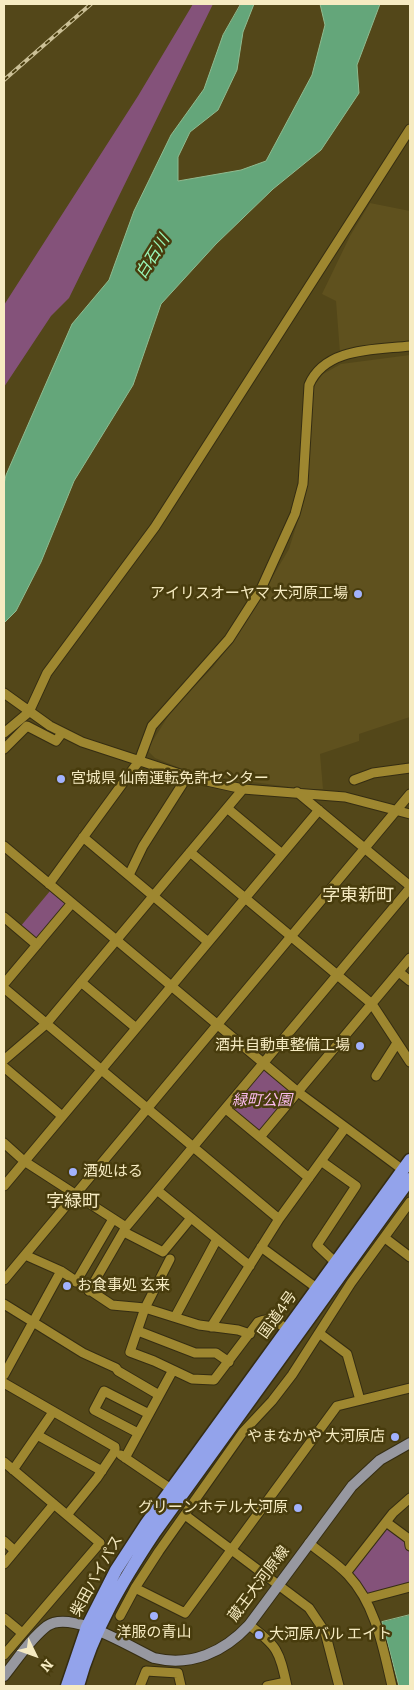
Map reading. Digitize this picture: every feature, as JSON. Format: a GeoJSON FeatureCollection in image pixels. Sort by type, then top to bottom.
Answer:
{"type":"FeatureCollection","features":[{"type":"Feature","properties":{"kind":"highway","name":"国道4号"},"geometry":{"type":"LineString","coordinates":[[176,1493],[336,1263],[408,1170]]}},
{"type":"Feature","properties":{"kind":"highway","name":"国道4号"},"geometry":{"type":"LineString","coordinates":[[176,1493],[408,1170]]}},
{"type":"Feature","properties":{"kind":"highway","name":"柴田バイパス"},"geometry":{"type":"LineString","coordinates":[[67,1686],[92,1629],[176,1493]]}},
{"type":"Feature","properties":{"kind":"highway","name":"柴田バイパス"},"geometry":{"type":"LineString","coordinates":[[78,1686],[92,1629]]}},
{"type":"Feature","properties":{"kind":"main road","name":"蔵王大河原線"},"geometry":{"type":"LineString","coordinates":[[4,1676],[47,1626],[62,1621],[92,1629],[154,1658],[180,1661],[195,1659],[223,1648],[237,1638],[249,1625],[309,1543],[366,1471],[394,1451],[410,1444]]}},
{"type":"Feature","properties":{"kind":"street"},"geometry":{"type":"LineString","coordinates":[[4,733],[29,712],[47,673],[155,527],[410,129]]}},
{"type":"Feature","properties":{"kind":"street"},"geometry":{"type":"LineString","coordinates":[[49,884],[139,761],[152,726],[229,639],[261,589],[281,549],[295,514],[303,484],[309,385],[312,376],[326,363],[357,352],[410,346]]}},
{"type":"Feature","properties":{"kind":"street"},"geometry":{"type":"LineString","coordinates":[[4,693],[62,733],[82,742],[188,777],[243,789],[345,797],[410,814]]}},
{"type":"Feature","properties":{"kind":"street"},"geometry":{"type":"LineString","coordinates":[[4,749],[27,726],[56,741],[62,733]]}},
{"type":"Feature","properties":{"kind":"street"},"geometry":{"type":"LineString","coordinates":[[354,780],[373,773],[410,768]]}},
{"type":"Feature","properties":{"kind":"street"},"geometry":{"type":"LineString","coordinates":[[128,875],[143,846],[188,777]]}},
{"type":"Feature","properties":{"kind":"street"},"geometry":{"type":"LineString","coordinates":[[4,1060],[46,1024],[243,789]]}},
{"type":"Feature","properties":{"kind":"street"},"geometry":{"type":"LineString","coordinates":[[89,1291],[125,1229],[410,887],[296,792]]}},
{"type":"Feature","properties":{"kind":"street"},"geometry":{"type":"LineString","coordinates":[[4,1280],[410,794]]}},
{"type":"Feature","properties":{"kind":"street"},"geometry":{"type":"LineString","coordinates":[[227,808],[282,854]]}},
{"type":"Feature","properties":{"kind":"street"},"geometry":{"type":"LineString","coordinates":[[4,1186],[319,810]]}},
{"type":"Feature","properties":{"kind":"street"},"geometry":{"type":"LineString","coordinates":[[83,837],[208,942]]}},
{"type":"Feature","properties":{"kind":"street"},"geometry":{"type":"LineString","coordinates":[[4,846],[298,1092],[345,1128],[408,1170]]}},
{"type":"Feature","properties":{"kind":"street"},"geometry":{"type":"LineString","coordinates":[[190,852],[372,1004],[410,1061]]}},
{"type":"Feature","properties":{"kind":"street"},"geometry":{"type":"LineString","coordinates":[[4,984],[72,903]]}},
{"type":"Feature","properties":{"kind":"street"},"geometry":{"type":"LineString","coordinates":[[4,917],[37,945]]}},
{"type":"Feature","properties":{"kind":"street"},"geometry":{"type":"LineString","coordinates":[[260,1137],[410,958]]}},
{"type":"Feature","properties":{"kind":"street"},"geometry":{"type":"LineString","coordinates":[[399,972],[410,981]]}},
{"type":"Feature","properties":{"kind":"street"},"geometry":{"type":"LineString","coordinates":[[81,982],[136,1028]]}},
{"type":"Feature","properties":{"kind":"street"},"geometry":{"type":"LineString","coordinates":[[4,988],[279,1219]]}},
{"type":"Feature","properties":{"kind":"street"},"geometry":{"type":"LineString","coordinates":[[376,1076],[397,1043]]}},
{"type":"Feature","properties":{"kind":"street"},"geometry":{"type":"LineString","coordinates":[[4,1067],[62,1116]]}},
{"type":"Feature","properties":{"kind":"street"},"geometry":{"type":"LineString","coordinates":[[226,1109],[309,1178]]}},
{"type":"Feature","properties":{"kind":"street"},"geometry":{"type":"LineString","coordinates":[[211,1326],[279,1219],[345,1128]]}},
{"type":"Feature","properties":{"kind":"street"},"geometry":{"type":"LineString","coordinates":[[4,1143],[24,1161],[113,1218],[125,1229],[163,1252],[191,1218]]}},
{"type":"Feature","properties":{"kind":"street"},"geometry":{"type":"LineString","coordinates":[[321,1161],[356,1186],[316,1245],[336,1263]]}},
{"type":"Feature","properties":{"kind":"street"},"geometry":{"type":"LineString","coordinates":[[157,1190],[250,1266]]}},
{"type":"Feature","properties":{"kind":"street"},"geometry":{"type":"LineString","coordinates":[[120,1616],[135,1588],[184,1514],[243,1432],[272,1401],[292,1375],[410,1202]]}},
{"type":"Feature","properties":{"kind":"street"},"geometry":{"type":"LineString","coordinates":[[76,1282],[113,1218]]}},
{"type":"Feature","properties":{"kind":"street"},"geometry":{"type":"LineString","coordinates":[[385,1238],[410,1257]]}},
{"type":"Feature","properties":{"kind":"street"},"geometry":{"type":"LineString","coordinates":[[175,1318],[216,1239]]}},
{"type":"Feature","properties":{"kind":"street"},"geometry":{"type":"LineString","coordinates":[[262,1247],[318,1289]]}},
{"type":"Feature","properties":{"kind":"street"},"geometry":{"type":"LineString","coordinates":[[25,1255],[61,1272],[112,1306],[145,1308],[198,1325],[238,1330],[250,1334]]}},
{"type":"Feature","properties":{"kind":"street"},"geometry":{"type":"LineString","coordinates":[[170,1259],[145,1308],[130,1352],[192,1380],[214,1380],[258,1322],[265,1319],[273,1320],[288,1330]]}},
{"type":"Feature","properties":{"kind":"street"},"geometry":{"type":"LineString","coordinates":[[4,1375],[61,1272]]}},
{"type":"Feature","properties":{"kind":"street"},"geometry":{"type":"LineString","coordinates":[[4,1304],[83,1353],[116,1368],[118,1371],[160,1394]]}},
{"type":"Feature","properties":{"kind":"street"},"geometry":{"type":"LineString","coordinates":[[138,1331],[195,1353],[216,1353],[229,1362]]}},
{"type":"Feature","properties":{"kind":"street"},"geometry":{"type":"LineString","coordinates":[[319,1333],[347,1354],[360,1400]]}},
{"type":"Feature","properties":{"kind":"street"},"geometry":{"type":"LineString","coordinates":[[125,1458],[173,1370]]}},
{"type":"Feature","properties":{"kind":"street"},"geometry":{"type":"LineString","coordinates":[[4,1383],[115,1447],[115,1451],[176,1493]]}},
{"type":"Feature","properties":{"kind":"street"},"geometry":{"type":"LineString","coordinates":[[135,1588],[185,1613],[337,1406],[410,1388]]}},
{"type":"Feature","properties":{"kind":"street"},"geometry":{"type":"LineString","coordinates":[[138,1433],[94,1410],[104,1391],[149,1414]]}},
{"type":"Feature","properties":{"kind":"street"},"geometry":{"type":"LineString","coordinates":[[13,1470],[53,1412]]}},
{"type":"Feature","properties":{"kind":"street"},"geometry":{"type":"LineString","coordinates":[[38,1436],[102,1471]]}},
{"type":"Feature","properties":{"kind":"street"},"geometry":{"type":"LineString","coordinates":[[67,1515],[102,1471],[115,1451]]}},
{"type":"Feature","properties":{"kind":"street"},"geometry":{"type":"LineString","coordinates":[[4,1462],[100,1543],[4,1655]]}},
{"type":"Feature","properties":{"kind":"street"},"geometry":{"type":"LineString","coordinates":[[346,1573],[386,1522],[410,1498]]}},
{"type":"Feature","properties":{"kind":"street"},"geometry":{"type":"LineString","coordinates":[[4,1564],[54,1504]]}},
{"type":"Feature","properties":{"kind":"street"},"geometry":{"type":"LineString","coordinates":[[184,1514],[300,1599],[318,1619],[329,1645],[339,1686]]}},
{"type":"Feature","properties":{"kind":"street"},"geometry":{"type":"LineString","coordinates":[[386,1522],[409,1539],[410,1546]]}},
{"type":"Feature","properties":{"kind":"street"},"geometry":{"type":"LineString","coordinates":[[4,1541],[15,1551]]}},
{"type":"Feature","properties":{"kind":"street"},"geometry":{"type":"LineString","coordinates":[[309,1543],[346,1573],[365,1599],[378,1630],[392,1686]]}},
{"type":"Feature","properties":{"kind":"street"},"geometry":{"type":"LineString","coordinates":[[365,1599],[410,1587]]}},
{"type":"Feature","properties":{"kind":"street"},"geometry":{"type":"LineString","coordinates":[[4,1618],[22,1633]]}},
{"type":"Feature","properties":{"kind":"street"},"geometry":{"type":"LineString","coordinates":[[249,1625],[269,1639],[276,1648],[287,1684],[268,1686]]}},
{"type":"Feature","properties":{"kind":"street"},"geometry":{"type":"LineString","coordinates":[[140,1686],[146,1671],[178,1672],[181,1686]]}},
{"type":"Feature","properties":{"kind":"shaded area"},"geometry":{"type":"Polygon","coordinates":[[[370,203],[410,211],[410,344],[340,353],[336,301],[322,294],[350,236],[370,203]]]}},
{"type":"Feature","properties":{"kind":"shaded area","name":"アイリスオーヤマ 大河原工場"},"geometry":{"type":"Polygon","coordinates":[[[410,355],[410,717],[359,734],[359,741],[320,754],[323,789],[304,789],[195,774],[155,758],[149,752],[150,745],[172,710],[213,667],[243,627],[289,549],[305,498],[314,385],[323,374],[341,364],[410,355]]]}},
{"type":"Feature","properties":{"kind":"green space"},"geometry":{"type":"Polygon","coordinates":[[[193,4],[213,4],[69,298],[51,316],[4,387],[4,305],[138,96],[193,4]]]}},
{"type":"Feature","properties":{"kind":"green space"},"geometry":{"type":"Polygon","coordinates":[[[50,891],[65,903],[64,907],[38,939],[34,940],[20,927],[50,891]]]}},
{"type":"Feature","properties":{"kind":"green space","name":"緑町公園"},"geometry":{"type":"Polygon","coordinates":[[[262,1071],[265,1071],[291,1093],[292,1096],[262,1131],[258,1132],[233,1110],[232,1106],[262,1071]]]}},
{"type":"Feature","properties":{"kind":"green space"},"geometry":{"type":"Polygon","coordinates":[[[388,1527],[402,1540],[409,1551],[410,1583],[369,1595],[366,1594],[351,1573],[384,1528],[388,1527]]]}},
{"type":"Feature","properties":{"kind":"water","name":"白石川"},"geometry":{"type":"Polygon","coordinates":[[[241,4],[254,4],[243,32],[237,70],[218,110],[190,132],[178,157],[178,181],[241,170],[266,161],[312,75],[325,25],[320,4],[380,4],[357,65],[359,93],[321,150],[273,189],[216,244],[161,304],[133,385],[74,481],[41,562],[16,611],[4,623],[4,484],[6,475],[72,324],[109,280],[134,211],[171,135],[204,89],[223,35],[241,4]]]}},
{"type":"Feature","properties":{"kind":"water"},"geometry":{"type":"Polygon","coordinates":[[[410,1615],[410,1686],[399,1686],[382,1622],[410,1615]]]}},
{"type":"Feature","properties":{"kind":"railway"},"geometry":{"type":"LineString","coordinates":[[4,80],[91,4]]}},
{"type":"Feature","properties":{"kind":"place","name":"アイリスオーヤマ 大河原工場"},"geometry":{"type":"Point","coordinates":[358,594]}},
{"type":"Feature","properties":{"kind":"place","name":"宮城県 仙南運転免許センター"},"geometry":{"type":"Point","coordinates":[61,779]}},
{"type":"Feature","properties":{"kind":"place","name":"酒井自動車整備工場"},"geometry":{"type":"Point","coordinates":[360,1046]}},
{"type":"Feature","properties":{"kind":"place","name":"酒処はる"},"geometry":{"type":"Point","coordinates":[73,1172]}},
{"type":"Feature","properties":{"kind":"place","name":"お食事処 玄来"},"geometry":{"type":"Point","coordinates":[67,1286]}},
{"type":"Feature","properties":{"kind":"place","name":"やまなかや 大河原店"},"geometry":{"type":"Point","coordinates":[395,1437]}},
{"type":"Feature","properties":{"kind":"place","name":"グリーンホテル大河原"},"geometry":{"type":"Point","coordinates":[298,1508]}},
{"type":"Feature","properties":{"kind":"place","name":"洋服の青山"},"geometry":{"type":"Point","coordinates":[154,1616]}},
{"type":"Feature","properties":{"kind":"place","name":"大河原バル エイト"},"geometry":{"type":"Point","coordinates":[259,1635]}},
{"type":"Feature","properties":{"kind":"district","name":"字東新町"},"geometry":{"type":"Point","coordinates":[358,896]}},
{"type":"Feature","properties":{"kind":"district","name":"字緑町"},"geometry":{"type":"Point","coordinates":[73,1202]}}]}
